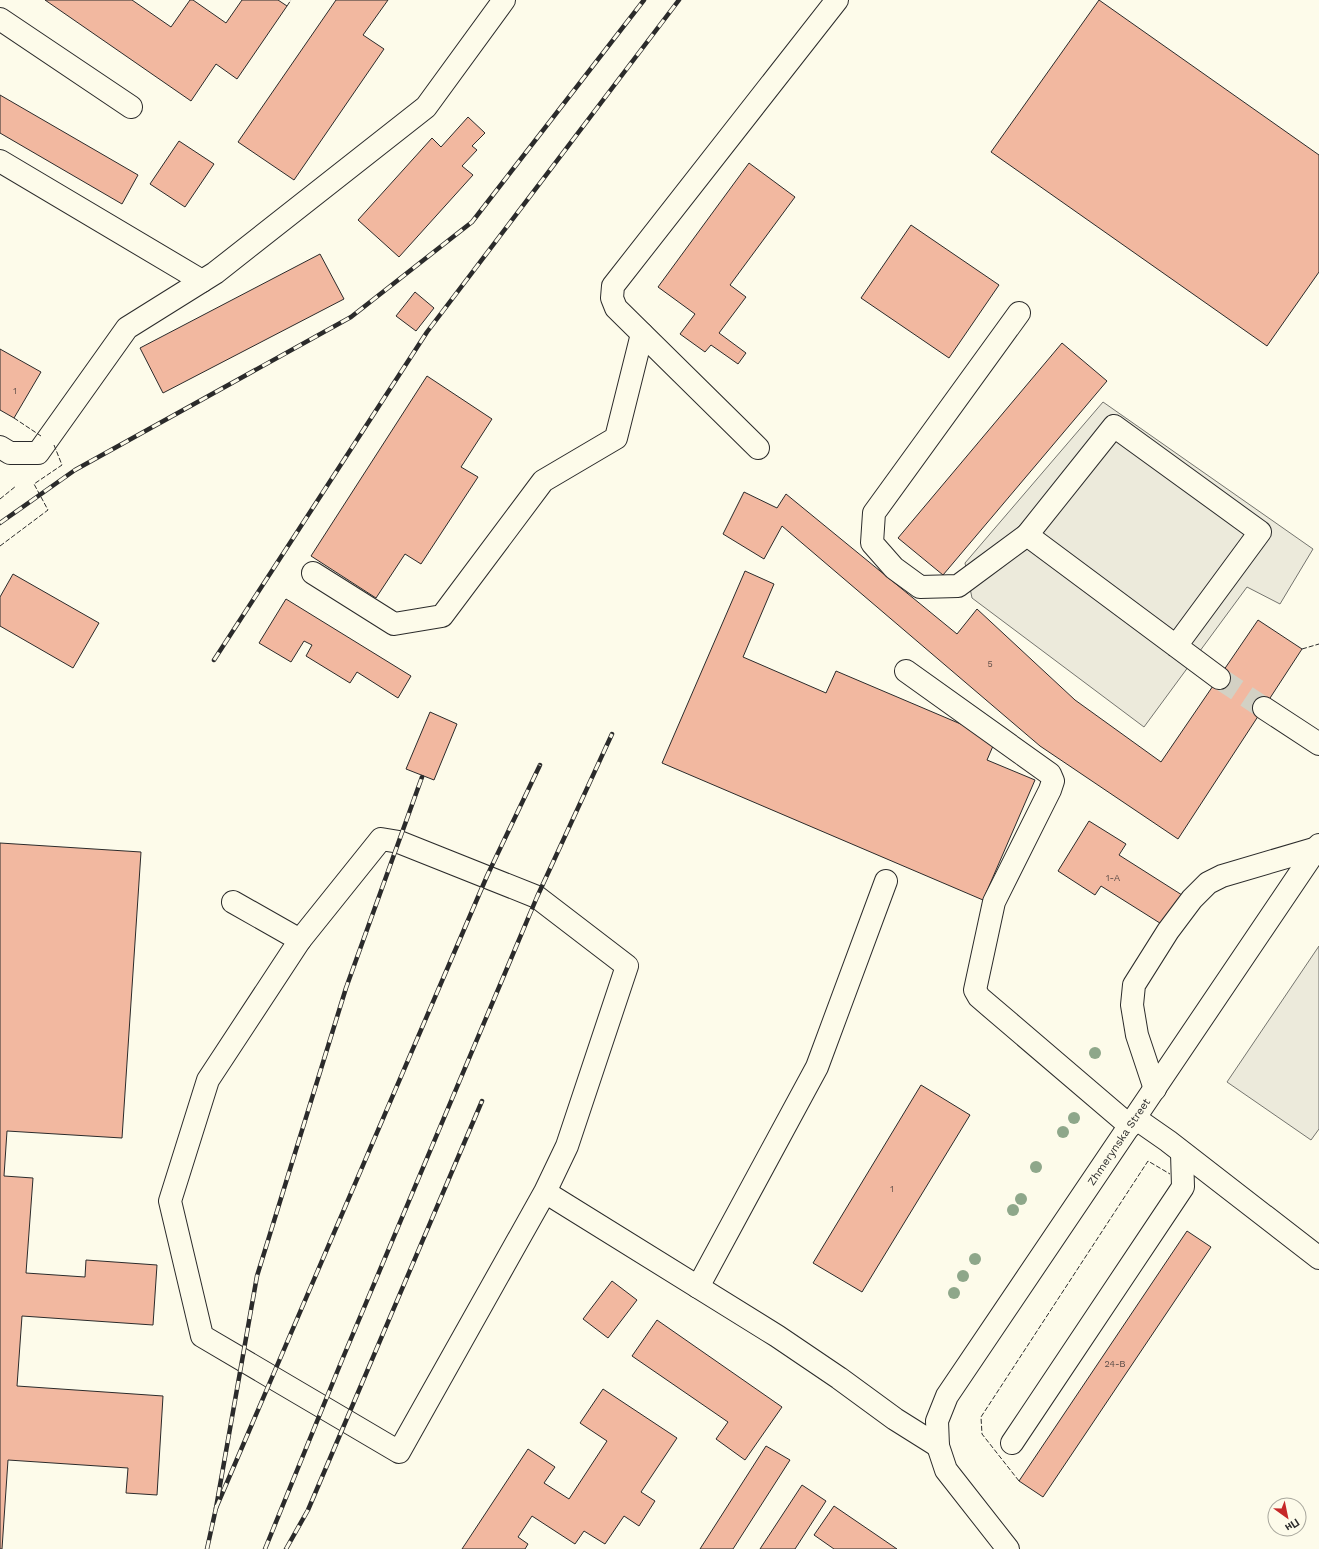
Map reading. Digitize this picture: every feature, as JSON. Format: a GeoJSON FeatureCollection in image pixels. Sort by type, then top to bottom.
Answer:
{"type":"FeatureCollection","features":[{"type":"Feature","properties":{"kind":"main road"},"geometry":{"type":"LineString","coordinates":[[0,446],[10,453],[38,454],[127,328],[202,281],[426,106],[504,0]]}},
{"type":"Feature","properties":{"kind":"main road"},"geometry":{"type":"LineString","coordinates":[[758,448],[616,308],[612,298],[613,286],[836,0]]}},
{"type":"Feature","properties":{"kind":"main road"},"geometry":{"type":"LineString","coordinates":[[0,18],[131,107]]}},
{"type":"Feature","properties":{"kind":"main road"},"geometry":{"type":"LineString","coordinates":[[0,162],[202,281]]}},
{"type":"Feature","properties":{"kind":"main road"},"geometry":{"type":"LineString","coordinates":[[1019,313],[874,513],[872,543],[894,568],[920,587],[958,586],[1027,535],[1114,426],[1260,532],[1176,646]]}},
{"type":"Feature","properties":{"kind":"main road"},"geometry":{"type":"LineString","coordinates":[[313,573],[394,624],[442,616],[542,481],[616,438],[642,334]]}},
{"type":"Feature","properties":{"kind":"main road"},"geometry":{"type":"LineString","coordinates":[[1027,535],[1219,678]]}},
{"type":"Feature","properties":{"kind":"main road"},"geometry":{"type":"LineString","coordinates":[[906,671],[1050,774],[1053,781],[1050,790],[994,902],[975,990],[979,997],[1132,1122],[1182,1153],[1319,1258]]}},
{"type":"Feature","properties":{"kind":"main road"},"geometry":{"type":"LineString","coordinates":[[1264,708],[1319,744]]}},
{"type":"Feature","properties":{"kind":"main road"},"geometry":{"type":"LineString","coordinates":[[381,839],[399,842],[537,897],[626,966],[567,1146],[545,1192],[399,1452],[202,1336],[170,1201],[208,1080],[300,940],[381,839]]}},
{"type":"Feature","properties":{"kind":"main road"},"geometry":{"type":"LineString","coordinates":[[1155,1089],[1137,1035],[1132,1005],[1134,985],[1168,931],[1192,899],[1208,883],[1222,876],[1318,847]]}},
{"type":"Feature","properties":{"kind":"main road","name":"Zhmerynska Street"},"geometry":{"type":"LineString","coordinates":[[1008,1549],[946,1470],[938,1446],[937,1420],[947,1396],[1318,847]]}},
{"type":"Feature","properties":{"kind":"main road"},"geometry":{"type":"LineString","coordinates":[[698,1287],[817,1067],[886,881]]}},
{"type":"Feature","properties":{"kind":"main road"},"geometry":{"type":"LineString","coordinates":[[233,902],[300,940]]}},
{"type":"Feature","properties":{"kind":"main road"},"geometry":{"type":"LineString","coordinates":[[1012,1443],[1183,1187],[1182,1153]]}},
{"type":"Feature","properties":{"kind":"main road"},"geometry":{"type":"LineString","coordinates":[[545,1192],[778,1336],[895,1419],[938,1446]]}},
{"type":"Feature","properties":{"kind":"shaded area"},"geometry":{"type":"Polygon","coordinates":[[[1103,402],[1313,549],[1280,604],[1247,587],[1144,727],[972,598],[965,563],[1103,402]]]}},
{"type":"Feature","properties":{"kind":"shaded area"},"geometry":{"type":"Polygon","coordinates":[[[1319,946],[1319,1129],[1311,1140],[1227,1082],[1319,946]]]}},
{"type":"Feature","properties":{"kind":"building"},"geometry":{"type":"Polygon","coordinates":[[[45,0],[132,0],[171,27],[190,0],[193,0],[226,23],[242,0],[278,0],[287,6],[237,79],[216,64],[191,101],[45,0]]]}},
{"type":"Feature","properties":{"kind":"building"},"geometry":{"type":"Polygon","coordinates":[[[336,0],[388,0],[363,35],[384,49],[294,180],[238,142],[336,0]]]}},
{"type":"Feature","properties":{"kind":"building"},"geometry":{"type":"Polygon","coordinates":[[[1099,0],[1319,155],[1319,272],[1267,346],[991,152],[1099,0]]]}},
{"type":"Feature","properties":{"kind":"building"},"geometry":{"type":"Polygon","coordinates":[[[0,95],[138,175],[122,204],[0,133],[0,95]]]}},
{"type":"Feature","properties":{"kind":"building"},"geometry":{"type":"Polygon","coordinates":[[[468,117],[485,133],[472,146],[477,150],[462,166],[473,175],[399,257],[358,220],[432,138],[441,147],[468,117]]]}},
{"type":"Feature","properties":{"kind":"building"},"geometry":{"type":"Polygon","coordinates":[[[179,141],[214,164],[185,207],[150,184],[179,141]]]}},
{"type":"Feature","properties":{"kind":"building"},"geometry":{"type":"Polygon","coordinates":[[[749,163],[795,197],[730,285],[746,297],[719,333],[746,353],[738,364],[711,345],[705,352],[680,334],[695,314],[658,287],[749,163]]]}},
{"type":"Feature","properties":{"kind":"building"},"geometry":{"type":"Polygon","coordinates":[[[911,225],[999,285],[949,358],[861,298],[911,225]]]}},
{"type":"Feature","properties":{"kind":"building"},"geometry":{"type":"Polygon","coordinates":[[[320,254],[344,299],[163,393],[140,348],[320,254]]]}},
{"type":"Feature","properties":{"kind":"building"},"geometry":{"type":"Polygon","coordinates":[[[415,292],[434,308],[416,331],[396,316],[415,292]]]}},
{"type":"Feature","properties":{"kind":"building"},"geometry":{"type":"Polygon","coordinates":[[[1062,343],[1107,381],[943,575],[898,538],[1062,343]]]}},
{"type":"Feature","properties":{"kind":"building"},"geometry":{"type":"Polygon","coordinates":[[[0,349],[41,372],[14,418],[0,410],[0,349]]]}},
{"type":"Feature","properties":{"kind":"building"},"geometry":{"type":"Polygon","coordinates":[[[427,376],[492,419],[461,467],[478,477],[421,564],[405,554],[376,598],[311,556],[427,376]]]}},
{"type":"Feature","properties":{"kind":"building"},"geometry":{"type":"Polygon","coordinates":[[[744,492],[777,508],[786,494],[957,634],[977,609],[1075,700],[1161,762],[1258,620],[1302,649],[1178,839],[1040,746],[782,526],[764,559],[723,534],[744,492]]]}},
{"type":"Feature","properties":{"kind":"building"},"geometry":{"type":"Polygon","coordinates":[[[745,571],[774,584],[743,657],[826,693],[836,671],[996,739],[987,760],[1035,780],[983,900],[662,763],[745,571]]]}},
{"type":"Feature","properties":{"kind":"building"},"geometry":{"type":"Polygon","coordinates":[[[13,574],[99,623],[73,668],[0,626],[0,597],[13,574]]]}},
{"type":"Feature","properties":{"kind":"building"},"geometry":{"type":"Polygon","coordinates":[[[286,599],[411,676],[398,698],[357,672],[350,683],[306,656],[312,645],[304,641],[291,662],[259,643],[286,599]]]}},
{"type":"Feature","properties":{"kind":"building"},"geometry":{"type":"Polygon","coordinates":[[[430,712],[457,724],[434,780],[406,769],[430,712]]]}},
{"type":"Feature","properties":{"kind":"building"},"geometry":{"type":"Polygon","coordinates":[[[1089,821],[1126,844],[1119,855],[1182,895],[1163,925],[1101,886],[1095,895],[1058,871],[1089,821]]]}},
{"type":"Feature","properties":{"kind":"building"},"geometry":{"type":"Polygon","coordinates":[[[0,843],[141,852],[122,1138],[7,1131],[4,1176],[33,1178],[26,1273],[85,1277],[86,1260],[157,1265],[153,1325],[22,1316],[17,1386],[163,1396],[157,1495],[126,1493],[128,1468],[8,1460],[2,1549],[0,1549],[0,843]]]}},
{"type":"Feature","properties":{"kind":"building"},"geometry":{"type":"Polygon","coordinates":[[[921,1085],[970,1115],[862,1292],[813,1263],[921,1085]]]}},
{"type":"Feature","properties":{"kind":"building"},"geometry":{"type":"Polygon","coordinates":[[[1187,1231],[1211,1247],[1043,1497],[1019,1481],[1187,1231]]]}},
{"type":"Feature","properties":{"kind":"building"},"geometry":{"type":"Polygon","coordinates":[[[612,1281],[637,1300],[608,1338],[583,1319],[612,1281]]]}},
{"type":"Feature","properties":{"kind":"building"},"geometry":{"type":"Polygon","coordinates":[[[657,1320],[782,1407],[745,1460],[716,1439],[728,1422],[632,1356],[657,1320]]]}},
{"type":"Feature","properties":{"kind":"building"},"geometry":{"type":"Polygon","coordinates":[[[603,1389],[677,1438],[641,1492],[655,1501],[639,1526],[624,1516],[605,1544],[584,1531],[575,1544],[532,1516],[518,1537],[528,1544],[525,1549],[462,1549],[528,1449],[555,1467],[544,1483],[569,1499],[607,1441],[580,1423],[603,1389]]]}},
{"type":"Feature","properties":{"kind":"building"},"geometry":{"type":"Polygon","coordinates":[[[766,1446],[790,1460],[733,1549],[700,1549],[766,1446]]]}},
{"type":"Feature","properties":{"kind":"building"},"geometry":{"type":"Polygon","coordinates":[[[802,1485],[826,1501],[795,1549],[760,1549],[802,1485]]]}},
{"type":"Feature","properties":{"kind":"building"},"geometry":{"type":"Polygon","coordinates":[[[834,1506],[897,1549],[834,1549],[814,1535],[834,1506]]]}},
{"type":"Feature","properties":{"kind":"tunnel"},"geometry":{"type":"LineString","coordinates":[[1219,678],[1264,708]]}},
{"type":"Feature","properties":{"kind":"railway"},"geometry":{"type":"LineString","coordinates":[[0,523],[75,470],[351,317],[472,222],[644,0]]}},
{"type":"Feature","properties":{"kind":"railway"},"geometry":{"type":"LineString","coordinates":[[214,660],[427,332],[679,0]]}},
{"type":"Feature","properties":{"kind":"railway"},"geometry":{"type":"LineString","coordinates":[[265,1549],[342,1360],[537,897],[612,734]]}},
{"type":"Feature","properties":{"kind":"railway"},"geometry":{"type":"LineString","coordinates":[[216,1508],[487,876],[540,765]]}},
{"type":"Feature","properties":{"kind":"railway"},"geometry":{"type":"LineString","coordinates":[[207,1549],[216,1508],[257,1276],[346,988],[422,777]]}},
{"type":"Feature","properties":{"kind":"railway"},"geometry":{"type":"LineString","coordinates":[[286,1549],[308,1510],[482,1101]]}},
{"type":"Feature","properties":{"kind":"fence"},"geometry":{"type":"LineString","coordinates":[[287,6],[291,0]]}},
{"type":"Feature","properties":{"kind":"fence"},"geometry":{"type":"LineString","coordinates":[[14,418],[41,436]]}},
{"type":"Feature","properties":{"kind":"fence"},"geometry":{"type":"LineString","coordinates":[[0,546],[48,510],[34,484],[62,465],[54,445]]}},
{"type":"Feature","properties":{"kind":"fence"},"geometry":{"type":"LineString","coordinates":[[0,499],[16,486]]}},
{"type":"Feature","properties":{"kind":"fence"},"geometry":{"type":"LineString","coordinates":[[1302,649],[1319,644]]}},
{"type":"Feature","properties":{"kind":"fence"},"geometry":{"type":"LineString","coordinates":[[1019,1481],[982,1434],[981,1417],[1148,1161],[1170,1174]]}}]}
